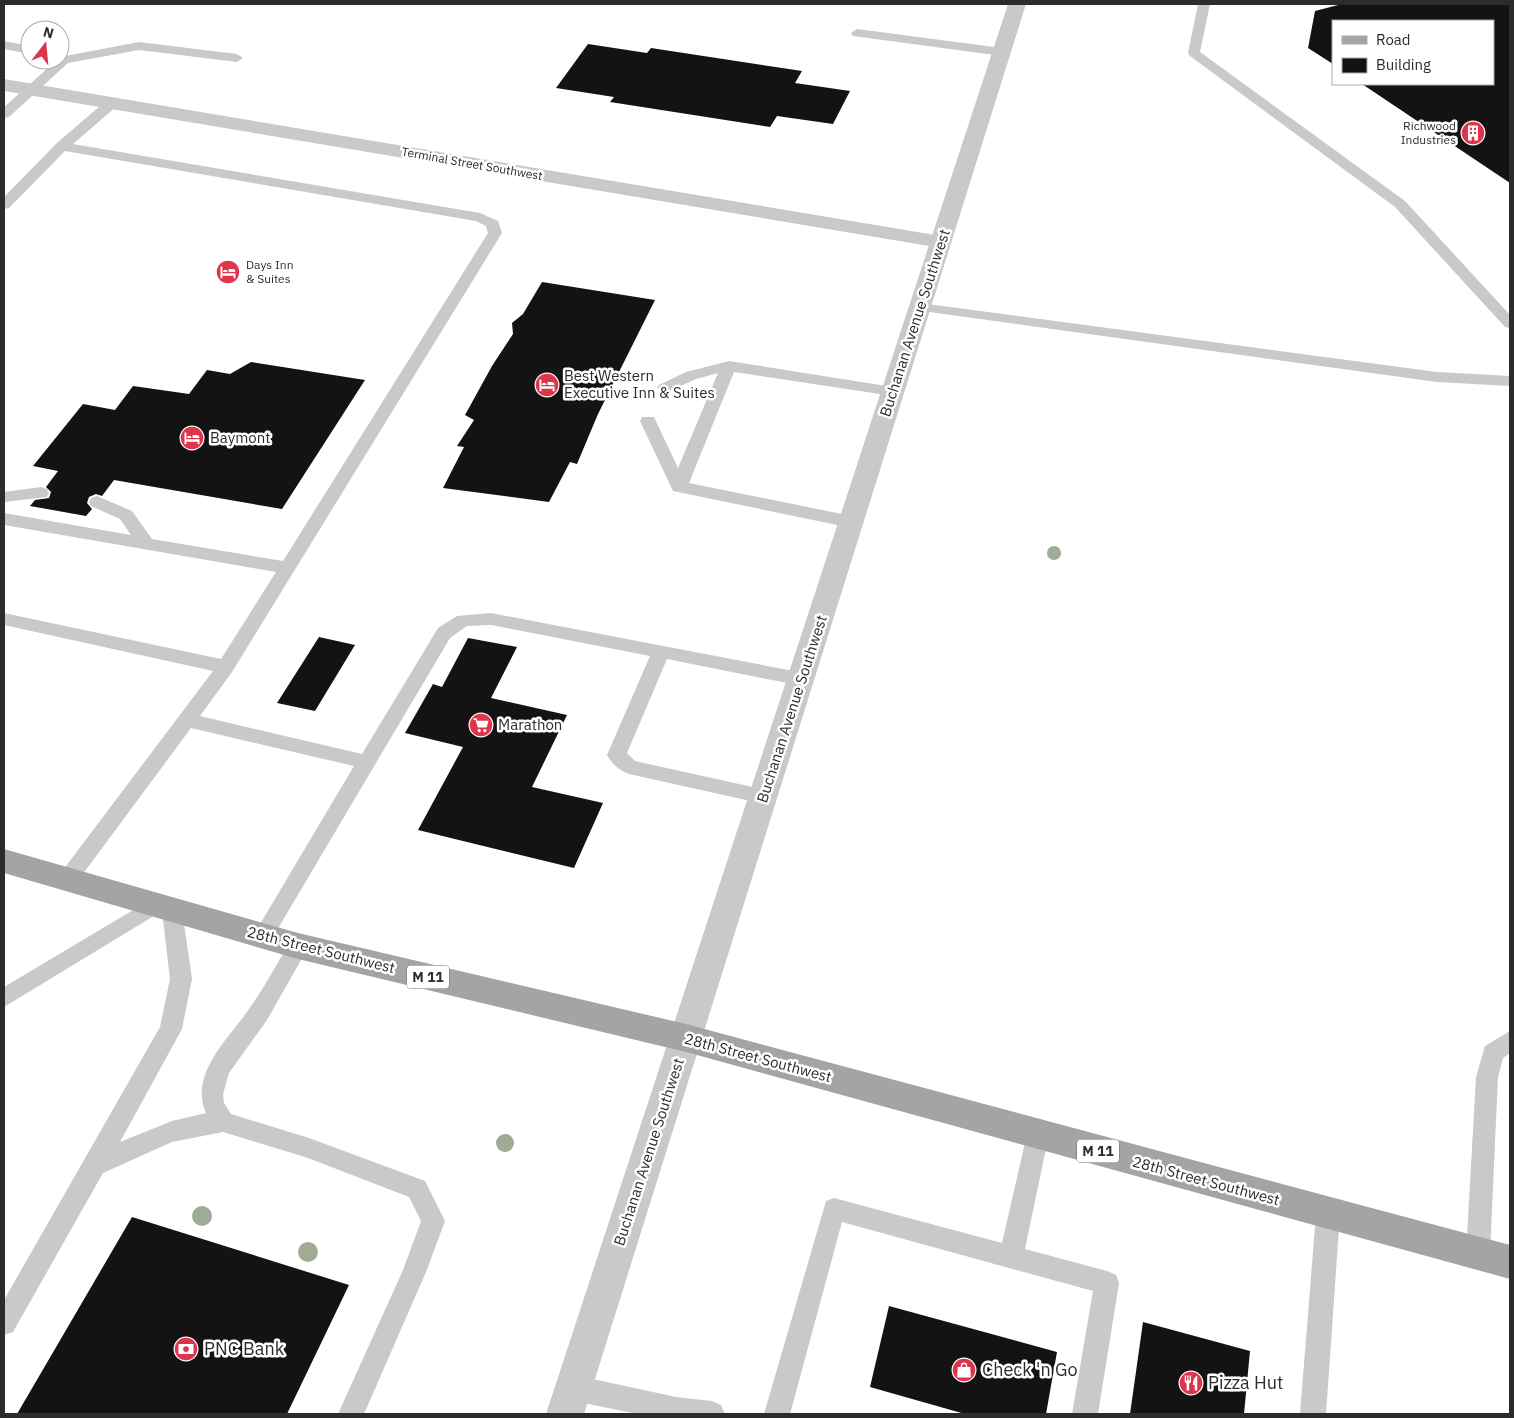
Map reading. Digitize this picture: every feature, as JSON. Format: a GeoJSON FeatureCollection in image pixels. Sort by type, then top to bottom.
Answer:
{"type":"FeatureCollection","features":[{"type":"Feature","properties":{"kind":"main road","name":"28th Street Southwest"},"geometry":{"type":"LineString","coordinates":[[4,861],[298,946],[686,1038],[1510,1262]]}},
{"type":"Feature","properties":{"kind":"street","name":"Buchanan Avenue Southwest"},"geometry":{"type":"LineString","coordinates":[[569,1401],[1017,4]]}},
{"type":"Feature","properties":{"kind":"street","name":"Terminal Street Southwest"},"geometry":{"type":"LineString","coordinates":[[4,85],[941,242]]}},
{"type":"Feature","properties":{"kind":"lane"},"geometry":{"type":"LineString","coordinates":[[1204,4],[1194,53],[1400,204],[1510,324]]}},
{"type":"Feature","properties":{"kind":"lane"},"geometry":{"type":"LineString","coordinates":[[857,33],[1002,52]]}},
{"type":"Feature","properties":{"kind":"lane"},"geometry":{"type":"LineString","coordinates":[[4,45],[20,48]]}},
{"type":"Feature","properties":{"kind":"lane"},"geometry":{"type":"LineString","coordinates":[[70,59],[139,46],[237,58]]}},
{"type":"Feature","properties":{"kind":"lane"},"geometry":{"type":"LineString","coordinates":[[4,114],[51,70]]}},
{"type":"Feature","properties":{"kind":"lane"},"geometry":{"type":"LineString","coordinates":[[4,205],[62,146],[112,103]]}},
{"type":"Feature","properties":{"kind":"lane"},"geometry":{"type":"LineString","coordinates":[[62,146],[480,217],[493,224],[495,233],[226,667],[67,880]]}},
{"type":"Feature","properties":{"kind":"lane"},"geometry":{"type":"LineString","coordinates":[[920,307],[1437,377],[1510,381]]}},
{"type":"Feature","properties":{"kind":"lane"},"geometry":{"type":"LineString","coordinates":[[665,388],[692,375],[729,366],[894,391]]}},
{"type":"Feature","properties":{"kind":"lane"},"geometry":{"type":"LineString","coordinates":[[678,487],[729,366]]}},
{"type":"Feature","properties":{"kind":"lane"},"geometry":{"type":"LineString","coordinates":[[648,421],[678,487]]}},
{"type":"Feature","properties":{"kind":"lane"},"geometry":{"type":"LineString","coordinates":[[678,487],[852,522]]}},
{"type":"Feature","properties":{"kind":"lane"},"geometry":{"type":"LineString","coordinates":[[4,497],[41,493]]}},
{"type":"Feature","properties":{"kind":"lane"},"geometry":{"type":"LineString","coordinates":[[97,502],[126,515],[146,543]]}},
{"type":"Feature","properties":{"kind":"lane"},"geometry":{"type":"LineString","coordinates":[[4,519],[288,568]]}},
{"type":"Feature","properties":{"kind":"lane"},"geometry":{"type":"LineString","coordinates":[[4,619],[226,667]]}},
{"type":"Feature","properties":{"kind":"lane"},"geometry":{"type":"LineString","coordinates":[[262,936],[444,633],[463,620],[491,619],[802,679]]}},
{"type":"Feature","properties":{"kind":"lane"},"geometry":{"type":"LineString","coordinates":[[661,652],[617,755],[628,767],[764,796]]}},
{"type":"Feature","properties":{"kind":"lane"},"geometry":{"type":"LineString","coordinates":[[186,720],[367,762]]}},
{"type":"Feature","properties":{"kind":"lane"},"geometry":{"type":"LineString","coordinates":[[4,998],[163,907],[181,979],[171,1029],[4,1323]]}},
{"type":"Feature","properties":{"kind":"lane"},"geometry":{"type":"LineString","coordinates":[[223,1122],[214,1106],[211,1092],[217,1074],[229,1051],[259,1014],[298,946]]}},
{"type":"Feature","properties":{"kind":"lane"},"geometry":{"type":"LineString","coordinates":[[1478,1254],[1487,1077],[1493,1053],[1510,1041]]}},
{"type":"Feature","properties":{"kind":"lane"},"geometry":{"type":"LineString","coordinates":[[94,1166],[157,1136],[199,1123],[223,1122],[308,1148],[400,1181],[417,1189],[427,1205],[433,1221],[420,1256],[351,1414]]}},
{"type":"Feature","properties":{"kind":"lane"},"geometry":{"type":"LineString","coordinates":[[1012,1257],[1038,1134]]}},
{"type":"Feature","properties":{"kind":"lane"},"geometry":{"type":"LineString","coordinates":[[776,1414],[834,1209],[1107,1283],[1085,1414]]}},
{"type":"Feature","properties":{"kind":"lane"},"geometry":{"type":"LineString","coordinates":[[1313,1414],[1328,1214]]}},
{"type":"Feature","properties":{"kind":"lane"},"geometry":{"type":"LineString","coordinates":[[569,1401],[712,1414]]}},
{"type":"Feature","properties":{"kind":"building","name":"Richwood Industries"},"geometry":{"type":"Polygon","coordinates":[[[1342,4],[1510,4],[1510,183],[1363,85],[1494,85],[1494,20],[1332,20],[1332,63],[1308,48],[1315,11],[1342,4]]]}},
{"type":"Feature","properties":{"kind":"building"},"geometry":{"type":"Polygon","coordinates":[[[588,44],[647,53],[651,48],[802,71],[795,83],[850,91],[833,124],[777,116],[770,127],[610,102],[614,97],[556,88],[588,44]]]}},
{"type":"Feature","properties":{"kind":"building","name":"Best Western Executive Inn & Suites"},"geometry":{"type":"Polygon","coordinates":[[[542,282],[655,300],[598,414],[577,464],[570,462],[549,502],[443,488],[464,447],[457,446],[474,420],[465,415],[492,366],[513,334],[512,323],[523,314],[542,282]]]}},
{"type":"Feature","properties":{"kind":"building","name":"Baymont"},"geometry":{"type":"Polygon","coordinates":[[[251,362],[365,380],[282,509],[114,480],[102,496],[96,494],[89,497],[87,503],[92,509],[86,516],[30,506],[35,500],[49,498],[51,492],[46,487],[58,471],[33,466],[83,404],[115,410],[133,386],[189,394],[207,370],[230,374],[251,362]]]}},
{"type":"Feature","properties":{"kind":"building"},"geometry":{"type":"Polygon","coordinates":[[[319,637],[355,645],[315,711],[277,703],[319,637]]]}},
{"type":"Feature","properties":{"kind":"building"},"geometry":{"type":"Polygon","coordinates":[[[468,638],[517,647],[491,698],[567,715],[532,787],[603,803],[574,868],[418,830],[463,747],[405,733],[433,684],[442,687],[468,638]]]}},
{"type":"Feature","properties":{"kind":"building","name":"PNC Bank"},"geometry":{"type":"Polygon","coordinates":[[[132,1217],[349,1285],[287,1414],[17,1414],[132,1217]]]}},
{"type":"Feature","properties":{"kind":"building","name":"Check 'n Go"},"geometry":{"type":"Polygon","coordinates":[[[889,1306],[1057,1352],[1046,1414],[965,1414],[870,1387],[889,1306]]]}},
{"type":"Feature","properties":{"kind":"building","name":"Pizza Hut"},"geometry":{"type":"Polygon","coordinates":[[[1143,1322],[1250,1351],[1244,1414],[1130,1414],[1143,1322]]]}},
{"type":"Feature","properties":{"kind":"place","name":"Richwood Industries"},"geometry":{"type":"Point","coordinates":[1473,133]}},
{"type":"Feature","properties":{"kind":"place","name":"Days Inn & Suites"},"geometry":{"type":"Point","coordinates":[228,272]}},
{"type":"Feature","properties":{"kind":"place","name":"Best Western Executive Inn & Suites"},"geometry":{"type":"Point","coordinates":[547,385]}},
{"type":"Feature","properties":{"kind":"place","name":"Baymont"},"geometry":{"type":"Point","coordinates":[192,438]}},
{"type":"Feature","properties":{"kind":"place","name":"Marathon"},"geometry":{"type":"Point","coordinates":[481,725]}},
{"type":"Feature","properties":{"kind":"place","name":"PNC Bank"},"geometry":{"type":"Point","coordinates":[186,1349]}},
{"type":"Feature","properties":{"kind":"place","name":"Check 'n Go"},"geometry":{"type":"Point","coordinates":[964,1370]}},
{"type":"Feature","properties":{"kind":"place","name":"Pizza Hut"},"geometry":{"type":"Point","coordinates":[1191,1383]}}]}
